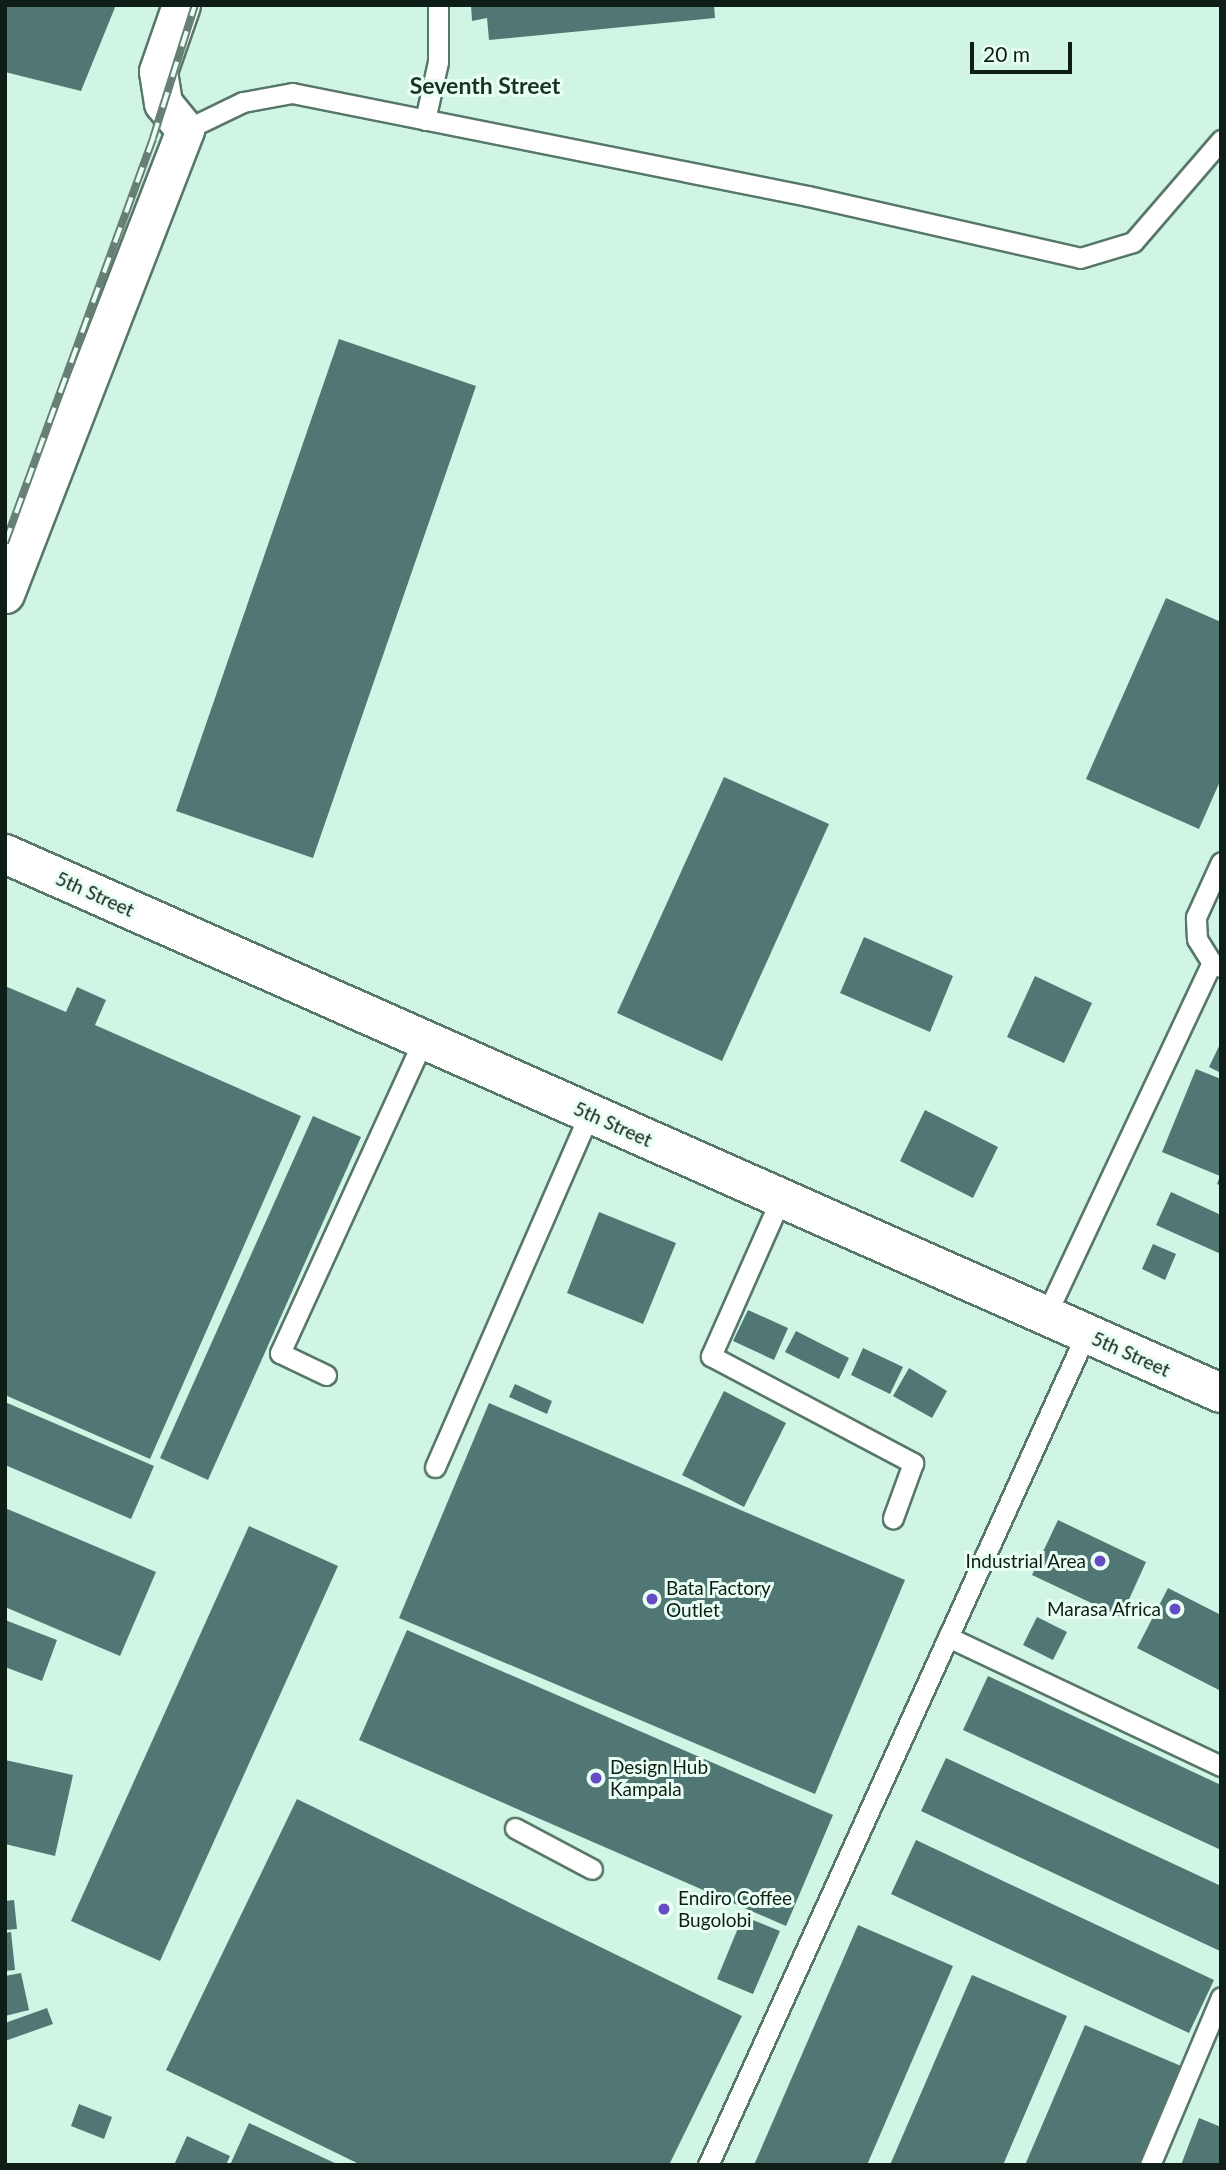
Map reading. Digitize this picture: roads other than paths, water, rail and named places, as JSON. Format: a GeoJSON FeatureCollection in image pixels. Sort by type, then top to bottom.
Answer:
{"type":"FeatureCollection","features":[{"type":"Feature","properties":{"kind":"street"},"geometry":{"type":"LineString","coordinates":[[5,594],[185,131],[163,103],[158,71],[181,5]]}},
{"type":"Feature","properties":{"kind":"street","name":"5th Street"},"geometry":{"type":"LineString","coordinates":[[5,854],[1221,1393]]}},
{"type":"Feature","properties":{"kind":"lane"},"geometry":{"type":"LineString","coordinates":[[425,120],[438,62],[438,5]]}},
{"type":"Feature","properties":{"kind":"lane"},"geometry":{"type":"LineString","coordinates":[[185,131],[243,102],[292,93],[808,196],[1080,258],[1133,242],[1221,140]]}},
{"type":"Feature","properties":{"kind":"lane"},"geometry":{"type":"LineString","coordinates":[[1045,1315],[1216,965],[1197,939],[1196,917],[1221,862]]}},
{"type":"Feature","properties":{"kind":"lane"},"geometry":{"type":"LineString","coordinates":[[326,1375],[280,1353],[423,1040]]}},
{"type":"Feature","properties":{"kind":"lane"},"geometry":{"type":"LineString","coordinates":[[435,1467],[589,1114]]}},
{"type":"Feature","properties":{"kind":"lane"},"geometry":{"type":"LineString","coordinates":[[781,1198],[711,1356],[913,1463],[893,1518]]}},
{"type":"Feature","properties":{"kind":"lane"},"geometry":{"type":"LineString","coordinates":[[708,2165],[1086,1334]]}},
{"type":"Feature","properties":{"kind":"lane"},"geometry":{"type":"LineString","coordinates":[[948,1637],[1221,1766]]}},
{"type":"Feature","properties":{"kind":"lane"},"geometry":{"type":"LineString","coordinates":[[515,1828],[592,1869]]}},
{"type":"Feature","properties":{"kind":"lane"},"geometry":{"type":"LineString","coordinates":[[1150,2165],[1221,1997]]}},
{"type":"Feature","properties":{"kind":"railway"},"geometry":{"type":"LineString","coordinates":[[5,543],[153,138],[195,5]]}},
{"type":"Feature","properties":{"kind":"place","name":"Industrial Area"},"geometry":{"type":"Point","coordinates":[1100,1561]}},
{"type":"Feature","properties":{"kind":"place","name":"Bata Factory Outlet"},"geometry":{"type":"Point","coordinates":[652,1599]}},
{"type":"Feature","properties":{"kind":"place","name":"Marasa Africa"},"geometry":{"type":"Point","coordinates":[1175,1609]}},
{"type":"Feature","properties":{"kind":"place","name":"Design Hub Kampala"},"geometry":{"type":"Point","coordinates":[596,1778]}},
{"type":"Feature","properties":{"kind":"place","name":"Endiro Coffee Bugolobi"},"geometry":{"type":"Point","coordinates":[664,1909]}},
{"type":"Feature","properties":{"kind":"district","name":"Seventh Street"},"geometry":{"type":"Point","coordinates":[485,85]}}]}
